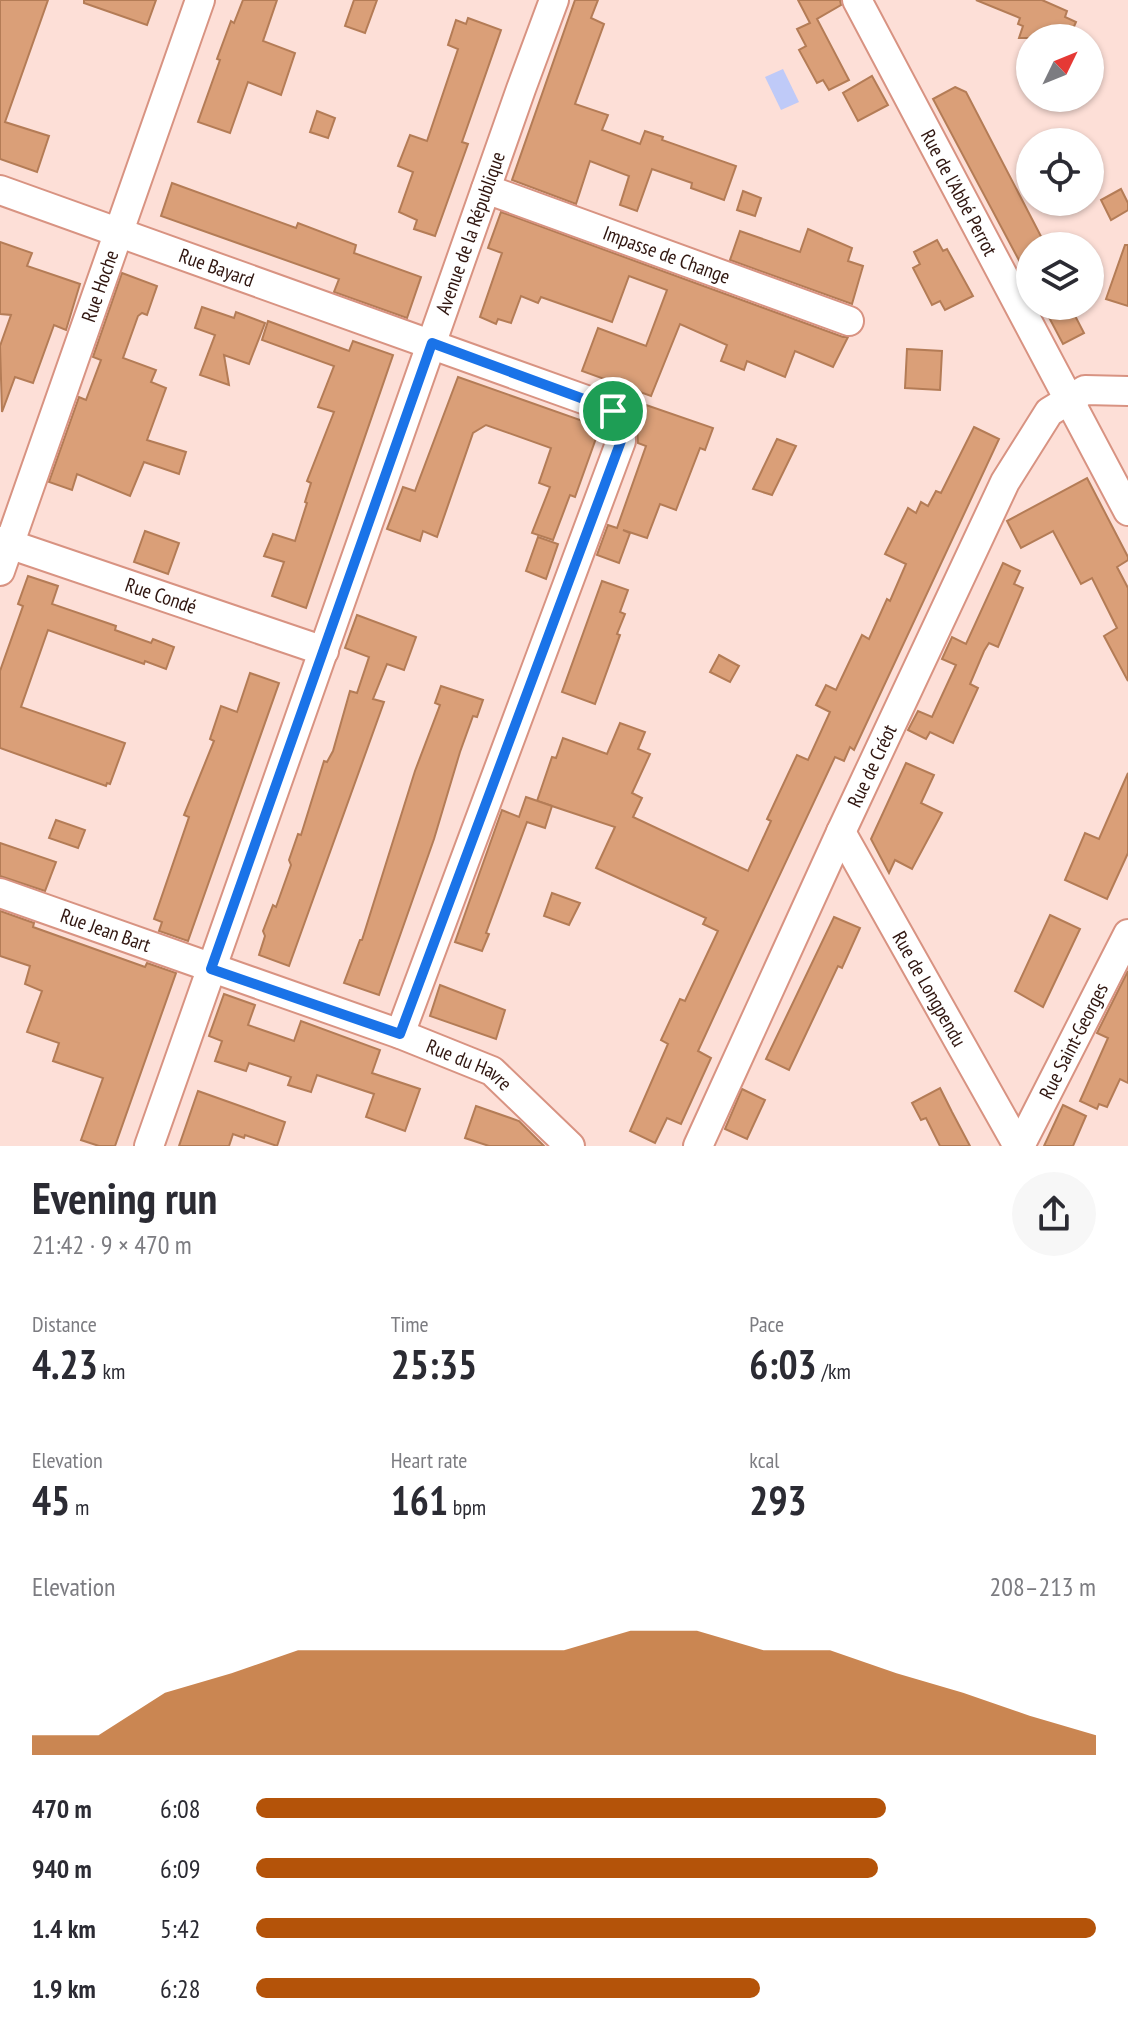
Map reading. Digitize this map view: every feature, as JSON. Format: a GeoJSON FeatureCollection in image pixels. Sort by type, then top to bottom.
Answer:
{"type":"FeatureCollection","features":[{"type":"Feature","properties":{"kind":"street","name":"Rue Hoche"},"geometry":{"type":"LineString","coordinates":[[0,571],[5,542],[200,0]]}},
{"type":"Feature","properties":{"kind":"street","name":"Avenue de la République"},"geometry":{"type":"LineString","coordinates":[[149,1146],[554,0]]}},
{"type":"Feature","properties":{"kind":"street","name":"Rue de l'Abbé Perrot"},"geometry":{"type":"LineString","coordinates":[[857,0],[1128,511]]}},
{"type":"Feature","properties":{"kind":"street","name":"Impasse de Change"},"geometry":{"type":"LineString","coordinates":[[486,189],[849,321]]}},
{"type":"Feature","properties":{"kind":"street","name":"Rue Bayard"},"geometry":{"type":"LineString","coordinates":[[0,190],[432,343],[600,405],[620,417],[621,441],[400,1034]]}},
{"type":"Feature","properties":{"kind":"street"},"geometry":{"type":"LineString","coordinates":[[1069,399],[1085,390],[1128,391]]}},
{"type":"Feature","properties":{"kind":"street","name":"Rue de Créot"},"geometry":{"type":"LineString","coordinates":[[698,1146],[1005,482],[1049,412],[1069,399]]}},
{"type":"Feature","properties":{"kind":"street","name":"Rue Condé"},"geometry":{"type":"LineString","coordinates":[[5,542],[324,651]]}},
{"type":"Feature","properties":{"kind":"street","name":"Rue de Longpendu"},"geometry":{"type":"LineString","coordinates":[[841,832],[1019,1146]]}},
{"type":"Feature","properties":{"kind":"street","name":"Rue Jean Bart"},"geometry":{"type":"LineString","coordinates":[[0,893],[211,969]]}},
{"type":"Feature","properties":{"kind":"street","name":"Rue Saint-Georges"},"geometry":{"type":"LineString","coordinates":[[1019,1146],[1128,934]]}},
{"type":"Feature","properties":{"kind":"street","name":"Rue du Havre"},"geometry":{"type":"LineString","coordinates":[[211,969],[400,1034],[492,1071],[570,1146]]}},
{"type":"Feature","properties":{"kind":"water"},"geometry":{"type":"Polygon","coordinates":[[[783,69],[799,102],[781,110],[765,77],[783,69]]]}},
{"type":"Feature","properties":{"kind":"building"},"geometry":{"type":"Polygon","coordinates":[[[0,0],[48,0],[5,122],[49,136],[37,172],[0,159],[0,0]]]}},
{"type":"Feature","properties":{"kind":"building"},"geometry":{"type":"Polygon","coordinates":[[[84,0],[156,0],[147,25],[84,3],[84,0]]]}},
{"type":"Feature","properties":{"kind":"building"},"geometry":{"type":"Polygon","coordinates":[[[243,0],[277,0],[263,41],[295,53],[281,95],[248,82],[230,133],[198,122],[231,21],[234,23],[243,0]]]}},
{"type":"Feature","properties":{"kind":"building"},"geometry":{"type":"Polygon","coordinates":[[[354,0],[377,0],[365,33],[345,26],[354,0]]]}},
{"type":"Feature","properties":{"kind":"building"},"geometry":{"type":"Polygon","coordinates":[[[575,0],[598,0],[591,18],[604,24],[575,104],[608,115],[602,130],[640,144],[645,131],[736,166],[724,200],[691,188],[692,183],[652,169],[637,211],[620,205],[629,176],[590,161],[576,204],[512,180],[575,0]]]}},
{"type":"Feature","properties":{"kind":"building"},"geometry":{"type":"Polygon","coordinates":[[[798,0],[840,0],[841,5],[817,19],[849,80],[829,90],[823,80],[817,83],[799,50],[806,46],[797,29],[810,23],[798,0]]]}},
{"type":"Feature","properties":{"kind":"building"},"geometry":{"type":"Polygon","coordinates":[[[976,0],[1042,0],[1067,11],[1065,17],[1076,22],[1018,24],[1020,18],[976,0]]]}},
{"type":"Feature","properties":{"kind":"building"},"geometry":{"type":"Polygon","coordinates":[[[468,18],[501,30],[462,142],[468,144],[435,236],[414,229],[417,220],[399,212],[413,172],[398,166],[410,135],[427,141],[458,49],[448,45],[456,20],[466,24],[468,18]]]}},
{"type":"Feature","properties":{"kind":"building"},"geometry":{"type":"Polygon","coordinates":[[[872,76],[888,105],[858,121],[843,93],[872,76]]]}},
{"type":"Feature","properties":{"kind":"building"},"geometry":{"type":"Polygon","coordinates":[[[955,87],[966,92],[1016,188],[1016,216],[1030,216],[1039,232],[1016,232],[1016,255],[933,99],[955,87]]]}},
{"type":"Feature","properties":{"kind":"building"},"geometry":{"type":"Polygon","coordinates":[[[317,111],[335,118],[328,138],[310,132],[317,111]]]}},
{"type":"Feature","properties":{"kind":"building"},"geometry":{"type":"Polygon","coordinates":[[[172,183],[296,228],[298,223],[356,245],[354,253],[421,277],[407,318],[334,292],[339,279],[161,216],[172,183]]]}},
{"type":"Feature","properties":{"kind":"building"},"geometry":{"type":"Polygon","coordinates":[[[1121,189],[1128,210],[1111,220],[1104,198],[1121,189]]]}},
{"type":"Feature","properties":{"kind":"building"},"geometry":{"type":"Polygon","coordinates":[[[743,191],[761,198],[755,216],[737,210],[743,191]]]}},
{"type":"Feature","properties":{"kind":"building"},"geometry":{"type":"Polygon","coordinates":[[[501,212],[848,337],[833,367],[795,351],[785,377],[747,361],[744,370],[721,361],[727,345],[680,324],[651,396],[582,371],[598,328],[646,346],[667,290],[629,276],[612,322],[541,297],[538,303],[521,296],[511,323],[498,319],[496,324],[480,317],[502,253],[488,248],[501,212]]]}},
{"type":"Feature","properties":{"kind":"building"},"geometry":{"type":"Polygon","coordinates":[[[808,229],[852,248],[848,261],[863,266],[852,304],[730,260],[740,231],[800,252],[808,229]]]}},
{"type":"Feature","properties":{"kind":"building"},"geometry":{"type":"Polygon","coordinates":[[[937,240],[943,251],[947,249],[973,296],[945,310],[940,301],[932,305],[913,268],[920,264],[914,252],[937,240]]]}},
{"type":"Feature","properties":{"kind":"building"},"geometry":{"type":"Polygon","coordinates":[[[0,242],[32,253],[27,266],[80,284],[66,330],[54,325],[33,383],[15,377],[2,412],[0,346],[11,315],[0,314],[0,242]]]}},
{"type":"Feature","properties":{"kind":"building"},"geometry":{"type":"Polygon","coordinates":[[[1125,245],[1128,245],[1128,306],[1106,299],[1125,245]]]}},
{"type":"Feature","properties":{"kind":"building"},"geometry":{"type":"Polygon","coordinates":[[[122,273],[157,286],[147,315],[142,313],[138,316],[123,358],[156,370],[151,382],[166,388],[147,440],[186,452],[179,474],[144,462],[130,496],[77,474],[72,490],[49,482],[79,397],[86,400],[101,360],[93,357],[122,273]]]}},
{"type":"Feature","properties":{"kind":"building"},"geometry":{"type":"Polygon","coordinates":[[[202,307],[234,318],[236,312],[265,323],[249,364],[224,355],[229,385],[200,375],[215,335],[195,328],[202,307]]]}},
{"type":"Feature","properties":{"kind":"building"},"geometry":{"type":"Polygon","coordinates":[[[1050,320],[1077,320],[1084,333],[1063,344],[1050,320]]]}},
{"type":"Feature","properties":{"kind":"building"},"geometry":{"type":"Polygon","coordinates":[[[268,321],[349,351],[353,341],[393,355],[306,608],[272,596],[284,562],[264,556],[273,534],[295,541],[311,483],[307,481],[334,412],[318,407],[334,366],[262,340],[268,321]]]}},
{"type":"Feature","properties":{"kind":"building"},"geometry":{"type":"Polygon","coordinates":[[[907,349],[942,351],[940,390],[905,388],[907,349]]]}},
{"type":"Feature","properties":{"kind":"building"},"geometry":{"type":"Polygon","coordinates":[[[458,377],[600,427],[575,497],[570,495],[553,540],[532,533],[550,487],[539,483],[551,448],[486,425],[473,433],[437,537],[423,531],[420,541],[387,529],[403,487],[415,491],[458,377]]]}},
{"type":"Feature","properties":{"kind":"building"},"geometry":{"type":"Polygon","coordinates":[[[646,405],[713,428],[705,450],[700,448],[676,510],[660,504],[647,538],[623,530],[630,533],[619,563],[597,555],[608,525],[617,528],[646,446],[638,443],[637,427],[646,405]]]}},
{"type":"Feature","properties":{"kind":"building"},"geometry":{"type":"Polygon","coordinates":[[[974,427],[999,439],[854,750],[850,747],[844,761],[835,757],[745,949],[698,1051],[711,1058],[681,1124],[667,1118],[655,1143],[630,1131],[668,1044],[661,1040],[680,999],[685,1001],[718,931],[703,924],[706,918],[596,868],[615,827],[537,801],[552,757],[556,758],[563,738],[607,754],[620,723],[645,732],[638,749],[650,754],[632,793],[642,798],[633,817],[748,871],[771,821],[767,819],[797,755],[808,760],[830,712],[816,705],[826,685],[836,690],[862,635],[869,639],[887,599],[890,601],[906,564],[885,554],[908,508],[916,513],[921,502],[928,506],[936,491],[941,493],[974,427]]]}},
{"type":"Feature","properties":{"kind":"building"},"geometry":{"type":"Polygon","coordinates":[[[777,439],[796,446],[772,495],[753,489],[777,439]]]}},
{"type":"Feature","properties":{"kind":"building"},"geometry":{"type":"Polygon","coordinates":[[[1087,478],[1128,557],[1117,567],[1128,588],[1128,681],[1104,636],[1117,628],[1092,578],[1081,584],[1053,531],[1021,548],[1007,521],[1087,478]]]}},
{"type":"Feature","properties":{"kind":"building"},"geometry":{"type":"Polygon","coordinates":[[[145,531],[179,543],[168,574],[134,562],[145,531]]]}},
{"type":"Feature","properties":{"kind":"building"},"geometry":{"type":"Polygon","coordinates":[[[538,537],[558,544],[546,579],[526,571],[538,537]]]}},
{"type":"Feature","properties":{"kind":"building"},"geometry":{"type":"Polygon","coordinates":[[[1003,563],[1020,571],[1014,584],[1023,588],[998,647],[989,643],[984,651],[970,684],[978,688],[953,743],[930,732],[926,739],[908,730],[918,711],[932,717],[956,665],[942,659],[952,637],[966,644],[1003,563]]]}},
{"type":"Feature","properties":{"kind":"building"},"geometry":{"type":"Polygon","coordinates":[[[28,576],[58,586],[52,604],[116,626],[115,630],[151,643],[153,639],[174,647],[166,669],[48,630],[21,707],[125,743],[110,784],[106,786],[0,748],[0,671],[23,606],[18,604],[28,576]]]}},
{"type":"Feature","properties":{"kind":"building"},"geometry":{"type":"Polygon","coordinates":[[[602,581],[628,590],[620,612],[625,614],[617,634],[620,635],[595,704],[562,692],[602,581]]]}},
{"type":"Feature","properties":{"kind":"building"},"geometry":{"type":"Polygon","coordinates":[[[357,615],[416,637],[404,670],[387,664],[373,699],[384,702],[289,966],[259,955],[265,936],[263,931],[273,905],[276,907],[324,761],[327,762],[333,751],[350,691],[357,693],[369,657],[345,648],[357,615]]]}},
{"type":"Feature","properties":{"kind":"building"},"geometry":{"type":"Polygon","coordinates":[[[719,655],[739,666],[730,682],[710,672],[719,655]]]}},
{"type":"Feature","properties":{"kind":"building"},"geometry":{"type":"Polygon","coordinates":[[[250,673],[279,683],[188,941],[159,931],[162,922],[154,919],[189,817],[184,815],[214,741],[210,739],[221,706],[237,712],[250,673]]]}},
{"type":"Feature","properties":{"kind":"building"},"geometry":{"type":"Polygon","coordinates":[[[441,686],[483,700],[477,717],[473,716],[460,752],[434,839],[379,995],[344,983],[362,940],[415,771],[440,705],[435,703],[441,686]]]}},
{"type":"Feature","properties":{"kind":"building"},"geometry":{"type":"Polygon","coordinates":[[[906,763],[934,775],[921,803],[942,813],[912,869],[895,860],[889,873],[871,839],[906,763]]]}},
{"type":"Feature","properties":{"kind":"building"},"geometry":{"type":"Polygon","coordinates":[[[1128,773],[1128,853],[1107,899],[1065,880],[1085,833],[1099,839],[1128,773]]]}},
{"type":"Feature","properties":{"kind":"building"},"geometry":{"type":"Polygon","coordinates":[[[526,797],[552,806],[545,828],[527,822],[482,951],[455,942],[502,810],[519,817],[526,797]]]}},
{"type":"Feature","properties":{"kind":"building"},"geometry":{"type":"Polygon","coordinates":[[[56,820],[85,830],[78,848],[49,838],[56,820]]]}},
{"type":"Feature","properties":{"kind":"building"},"geometry":{"type":"Polygon","coordinates":[[[0,843],[56,862],[45,891],[0,876],[0,843]]]}},
{"type":"Feature","properties":{"kind":"building"},"geometry":{"type":"Polygon","coordinates":[[[552,893],[580,903],[569,925],[544,916],[552,893]]]}},
{"type":"Feature","properties":{"kind":"building"},"geometry":{"type":"Polygon","coordinates":[[[0,911],[34,923],[33,927],[145,967],[147,963],[176,973],[115,1146],[99,1146],[81,1140],[103,1078],[53,1061],[59,1043],[27,1032],[42,991],[25,984],[30,966],[0,956],[0,911]]]}},
{"type":"Feature","properties":{"kind":"building"},"geometry":{"type":"Polygon","coordinates":[[[1050,915],[1080,929],[1043,1007],[1015,991],[1050,915]]]}},
{"type":"Feature","properties":{"kind":"building"},"geometry":{"type":"Polygon","coordinates":[[[834,917],[860,928],[842,968],[838,966],[789,1070],[766,1059],[834,917]]]}},
{"type":"Feature","properties":{"kind":"building"},"geometry":{"type":"Polygon","coordinates":[[[1128,971],[1128,1083],[1120,1079],[1107,1107],[1099,1104],[1097,1109],[1080,1101],[1108,1038],[1097,1033],[1128,971]]]}},
{"type":"Feature","properties":{"kind":"building"},"geometry":{"type":"Polygon","coordinates":[[[440,985],[505,1010],[496,1039],[430,1016],[440,985]]]}},
{"type":"Feature","properties":{"kind":"building"},"geometry":{"type":"Polygon","coordinates":[[[224,994],[255,1005],[248,1025],[294,1041],[301,1021],[380,1050],[372,1073],[420,1089],[405,1131],[366,1117],[374,1094],[317,1075],[311,1092],[288,1085],[291,1077],[249,1063],[246,1071],[215,1061],[222,1041],[209,1036],[224,994]]]}},
{"type":"Feature","properties":{"kind":"building"},"geometry":{"type":"Polygon","coordinates":[[[940,1088],[970,1146],[940,1146],[926,1118],[921,1120],[912,1103],[940,1088]]]}},
{"type":"Feature","properties":{"kind":"building"},"geometry":{"type":"Polygon","coordinates":[[[742,1089],[765,1100],[747,1139],[725,1129],[742,1089]]]}},
{"type":"Feature","properties":{"kind":"building"},"geometry":{"type":"Polygon","coordinates":[[[198,1091],[285,1122],[277,1146],[233,1134],[229,1146],[179,1146],[198,1091]]]}},
{"type":"Feature","properties":{"kind":"building"},"geometry":{"type":"Polygon","coordinates":[[[1063,1105],[1086,1116],[1073,1146],[1044,1146],[1063,1105]]]}},
{"type":"Feature","properties":{"kind":"building"},"geometry":{"type":"Polygon","coordinates":[[[476,1106],[519,1121],[544,1146],[489,1146],[465,1138],[476,1106]]]}},
{"type":"Feature","properties":{"kind":"route"},"geometry":{"type":"LineString","coordinates":[[432,343],[613,411],[620,417],[621,441],[400,1034],[211,969],[432,343]]}}]}
